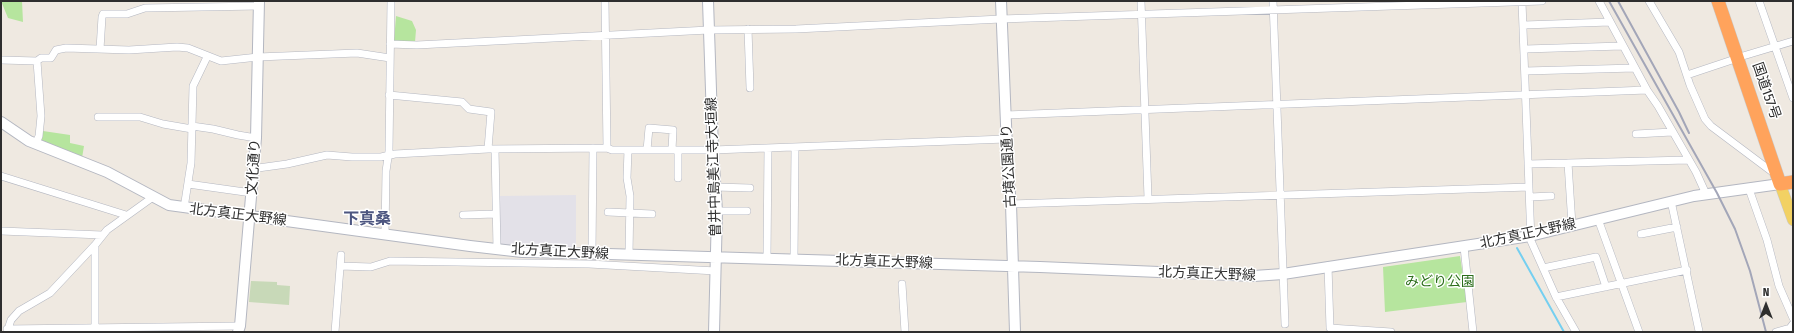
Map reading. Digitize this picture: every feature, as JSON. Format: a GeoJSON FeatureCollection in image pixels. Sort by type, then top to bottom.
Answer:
{"type":"FeatureCollection","features":[{"type":"Feature","properties":{"kind":"highway","name":"国道157号"},"geometry":{"type":"LineString","coordinates":[[1718,1],[1740,57],[1784,181]]}},
{"type":"Feature","properties":{"kind":"highway","name":"国道157号"},"geometry":{"type":"LineString","coordinates":[[1724,1],[1740,57]]}},
{"type":"Feature","properties":{"kind":"main road","name":"曽井中島美江寺大垣線"},"geometry":{"type":"LineString","coordinates":[[708,1],[713,150],[717,211],[714,332]]}},
{"type":"Feature","properties":{"kind":"main road","name":"古墳公園通り"},"geometry":{"type":"LineString","coordinates":[[1001,1],[1006,139],[1011,204],[1016,332]]}},
{"type":"Feature","properties":{"kind":"main road","name":"文化通り"},"geometry":{"type":"LineString","coordinates":[[239,329],[256,138],[259,4]]}},
{"type":"Feature","properties":{"kind":"main road","name":"北方真正大野線"},"geometry":{"type":"LineString","coordinates":[[1,122],[36,143],[107,172],[169,205],[497,249],[522,252],[716,256],[1014,266],[1230,276],[1283,274],[1530,236],[1671,201],[1706,194],[1749,189],[1784,181]]}},
{"type":"Feature","properties":{"kind":"main road"},"geometry":{"type":"LineString","coordinates":[[1784,181],[1793,201]]}},
{"type":"Feature","properties":{"kind":"main road"},"geometry":{"type":"LineString","coordinates":[[1784,181],[1793,220]]}},
{"type":"Feature","properties":{"kind":"street"},"geometry":{"type":"LineString","coordinates":[[385,234],[389,151],[391,1]]}},
{"type":"Feature","properties":{"kind":"street"},"geometry":{"type":"LineString","coordinates":[[605,1],[607,35],[607,148]]}},
{"type":"Feature","properties":{"kind":"street"},"geometry":{"type":"LineString","coordinates":[[1141,1],[1148,198]]}},
{"type":"Feature","properties":{"kind":"street"},"geometry":{"type":"LineString","coordinates":[[1273,1],[1286,324]]}},
{"type":"Feature","properties":{"kind":"street"},"geometry":{"type":"LineString","coordinates":[[390,44],[417,45],[708,30],[796,29],[1001,19],[1542,1]]}},
{"type":"Feature","properties":{"kind":"street"},"geometry":{"type":"LineString","coordinates":[[1599,1],[1634,68],[1658,106],[1704,187],[1706,194]]}},
{"type":"Feature","properties":{"kind":"street"},"geometry":{"type":"LineString","coordinates":[[1649,1],[1678,52],[1705,119],[1711,126],[1784,181]]}},
{"type":"Feature","properties":{"kind":"street"},"geometry":{"type":"LineString","coordinates":[[1759,1],[1793,98]]}},
{"type":"Feature","properties":{"kind":"street"},"geometry":{"type":"LineString","coordinates":[[1522,2],[1525,49],[1525,96],[1530,197],[1530,236],[1556,297],[1576,332]]}},
{"type":"Feature","properties":{"kind":"street"},"geometry":{"type":"LineString","coordinates":[[100,49],[102,17],[104,14],[127,14],[145,8],[259,4]]}},
{"type":"Feature","properties":{"kind":"street"},"geometry":{"type":"LineString","coordinates":[[1524,25],[1610,22]]}},
{"type":"Feature","properties":{"kind":"street"},"geometry":{"type":"LineString","coordinates":[[748,30],[750,88]]}},
{"type":"Feature","properties":{"kind":"street"},"geometry":{"type":"LineString","coordinates":[[1687,75],[1793,41]]}},
{"type":"Feature","properties":{"kind":"street"},"geometry":{"type":"LineString","coordinates":[[1525,49],[1622,46]]}},
{"type":"Feature","properties":{"kind":"street"},"geometry":{"type":"LineString","coordinates":[[1,60],[37,61],[41,58],[51,58],[56,50],[66,48],[129,50],[177,47],[188,48],[207,57],[221,61],[258,57],[357,53],[390,58]]}},
{"type":"Feature","properties":{"kind":"street"},"geometry":{"type":"LineString","coordinates":[[184,208],[191,163],[193,86],[207,57]]}},
{"type":"Feature","properties":{"kind":"street"},"geometry":{"type":"LineString","coordinates":[[36,143],[39,136],[41,116],[37,61]]}},
{"type":"Feature","properties":{"kind":"street"},"geometry":{"type":"LineString","coordinates":[[1525,71],[1634,68]]}},
{"type":"Feature","properties":{"kind":"street"},"geometry":{"type":"LineString","coordinates":[[1006,115],[1525,96],[1647,90]]}},
{"type":"Feature","properties":{"kind":"street"},"geometry":{"type":"LineString","coordinates":[[389,95],[462,102],[469,108],[491,112],[497,249]]}},
{"type":"Feature","properties":{"kind":"street"},"geometry":{"type":"LineString","coordinates":[[98,117],[140,117],[163,124],[213,128],[256,138]]}},
{"type":"Feature","properties":{"kind":"street"},"geometry":{"type":"LineString","coordinates":[[647,150],[649,128],[672,130],[678,178]]}},
{"type":"Feature","properties":{"kind":"street"},"geometry":{"type":"LineString","coordinates":[[1636,134],[1672,132]]}},
{"type":"Feature","properties":{"kind":"street"},"geometry":{"type":"LineString","coordinates":[[254,166],[258,168],[287,164],[327,155],[352,157],[492,149],[607,148],[612,150],[713,150],[1006,139]]}},
{"type":"Feature","properties":{"kind":"street"},"geometry":{"type":"LineString","coordinates":[[794,259],[795,147]]}},
{"type":"Feature","properties":{"kind":"street"},"geometry":{"type":"LineString","coordinates":[[592,254],[593,148]]}},
{"type":"Feature","properties":{"kind":"street"},"geometry":{"type":"LineString","coordinates":[[767,258],[768,148]]}},
{"type":"Feature","properties":{"kind":"street"},"geometry":{"type":"LineString","coordinates":[[628,150],[627,178],[630,196],[629,255]]}},
{"type":"Feature","properties":{"kind":"street"},"geometry":{"type":"LineString","coordinates":[[1528,164],[1688,160]]}},
{"type":"Feature","properties":{"kind":"street"},"geometry":{"type":"LineString","coordinates":[[1568,163],[1572,225]]}},
{"type":"Feature","properties":{"kind":"street"},"geometry":{"type":"LineString","coordinates":[[1,176],[126,215]]}},
{"type":"Feature","properties":{"kind":"street"},"geometry":{"type":"LineString","coordinates":[[188,184],[252,193]]}},
{"type":"Feature","properties":{"kind":"street"},"geometry":{"type":"LineString","coordinates":[[716,187],[750,188]]}},
{"type":"Feature","properties":{"kind":"street"},"geometry":{"type":"LineString","coordinates":[[1011,204],[1148,198],[1529,187]]}},
{"type":"Feature","properties":{"kind":"street"},"geometry":{"type":"LineString","coordinates":[[1749,189],[1767,240],[1779,286],[1793,318]]}},
{"type":"Feature","properties":{"kind":"street"},"geometry":{"type":"LineString","coordinates":[[1530,197],[1550,196]]}},
{"type":"Feature","properties":{"kind":"street"},"geometry":{"type":"LineString","coordinates":[[153,197],[107,230],[50,293],[19,311],[11,320],[7,331],[239,329]]}},
{"type":"Feature","properties":{"kind":"street"},"geometry":{"type":"LineString","coordinates":[[1671,201],[1699,331]]}},
{"type":"Feature","properties":{"kind":"street"},"geometry":{"type":"LineString","coordinates":[[717,211],[747,211]]}},
{"type":"Feature","properties":{"kind":"street"},"geometry":{"type":"LineString","coordinates":[[608,212],[652,214]]}},
{"type":"Feature","properties":{"kind":"street"},"geometry":{"type":"LineString","coordinates":[[463,214],[496,214]]}},
{"type":"Feature","properties":{"kind":"street"},"geometry":{"type":"LineString","coordinates":[[1598,219],[1639,332]]}},
{"type":"Feature","properties":{"kind":"street"},"geometry":{"type":"LineString","coordinates":[[1641,234],[1677,227]]}},
{"type":"Feature","properties":{"kind":"street"},"geometry":{"type":"LineString","coordinates":[[1,230],[102,235]]}},
{"type":"Feature","properties":{"kind":"street"},"geometry":{"type":"LineString","coordinates":[[95,245],[95,330]]}},
{"type":"Feature","properties":{"kind":"street"},"geometry":{"type":"LineString","coordinates":[[1464,247],[1473,332]]}},
{"type":"Feature","properties":{"kind":"street"},"geometry":{"type":"LineString","coordinates":[[335,332],[341,255]]}},
{"type":"Feature","properties":{"kind":"street"},"geometry":{"type":"LineString","coordinates":[[1543,268],[1596,257],[1606,287]]}},
{"type":"Feature","properties":{"kind":"street"},"geometry":{"type":"LineString","coordinates":[[340,266],[371,267],[390,261],[557,263],[716,271]]}},
{"type":"Feature","properties":{"kind":"street"},"geometry":{"type":"LineString","coordinates":[[1328,266],[1330,328],[1391,332]]}},
{"type":"Feature","properties":{"kind":"street"},"geometry":{"type":"LineString","coordinates":[[1556,297],[1687,270]]}},
{"type":"Feature","properties":{"kind":"street"},"geometry":{"type":"LineString","coordinates":[[902,284],[906,332]]}},
{"type":"Feature","properties":{"kind":"street"},"geometry":{"type":"LineString","coordinates":[[1776,332],[1790,328],[1793,324]]}},
{"type":"Feature","properties":{"kind":"shaded area"},"geometry":{"type":"Polygon","coordinates":[[[576,195],[576,251],[498,245],[499,196],[576,195]]]}},
{"type":"Feature","properties":{"kind":"green space"},"geometry":{"type":"Polygon","coordinates":[[[1,1],[22,1],[23,22],[8,18],[1,1]]]}},
{"type":"Feature","properties":{"kind":"green space"},"geometry":{"type":"Polygon","coordinates":[[[396,16],[412,21],[416,30],[415,42],[394,41],[396,16]]]}},
{"type":"Feature","properties":{"kind":"green space"},"geometry":{"type":"Polygon","coordinates":[[[43,131],[70,135],[70,143],[84,146],[82,158],[41,142],[43,131]]]}},
{"type":"Feature","properties":{"kind":"green space","name":"みどり公園"},"geometry":{"type":"Polygon","coordinates":[[[1460,256],[1467,302],[1385,312],[1383,267],[1460,256]]]}},
{"type":"Feature","properties":{"kind":"green space"},"geometry":{"type":"Polygon","coordinates":[[[251,281],[277,282],[277,285],[290,286],[289,305],[249,302],[251,281]]]}},
{"type":"Feature","properties":{"kind":"waterway"},"geometry":{"type":"LineString","coordinates":[[1517,248],[1564,332]]}},
{"type":"Feature","properties":{"kind":"railway"},"geometry":{"type":"LineString","coordinates":[[1609,1],[1717,193],[1735,229],[1750,271],[1766,332]]}},
{"type":"Feature","properties":{"kind":"railway"},"geometry":{"type":"LineString","coordinates":[[1618,1],[1689,133]]}},
{"type":"Feature","properties":{"kind":"district","name":"下真桑"},"geometry":{"type":"Point","coordinates":[367,220]}}]}
